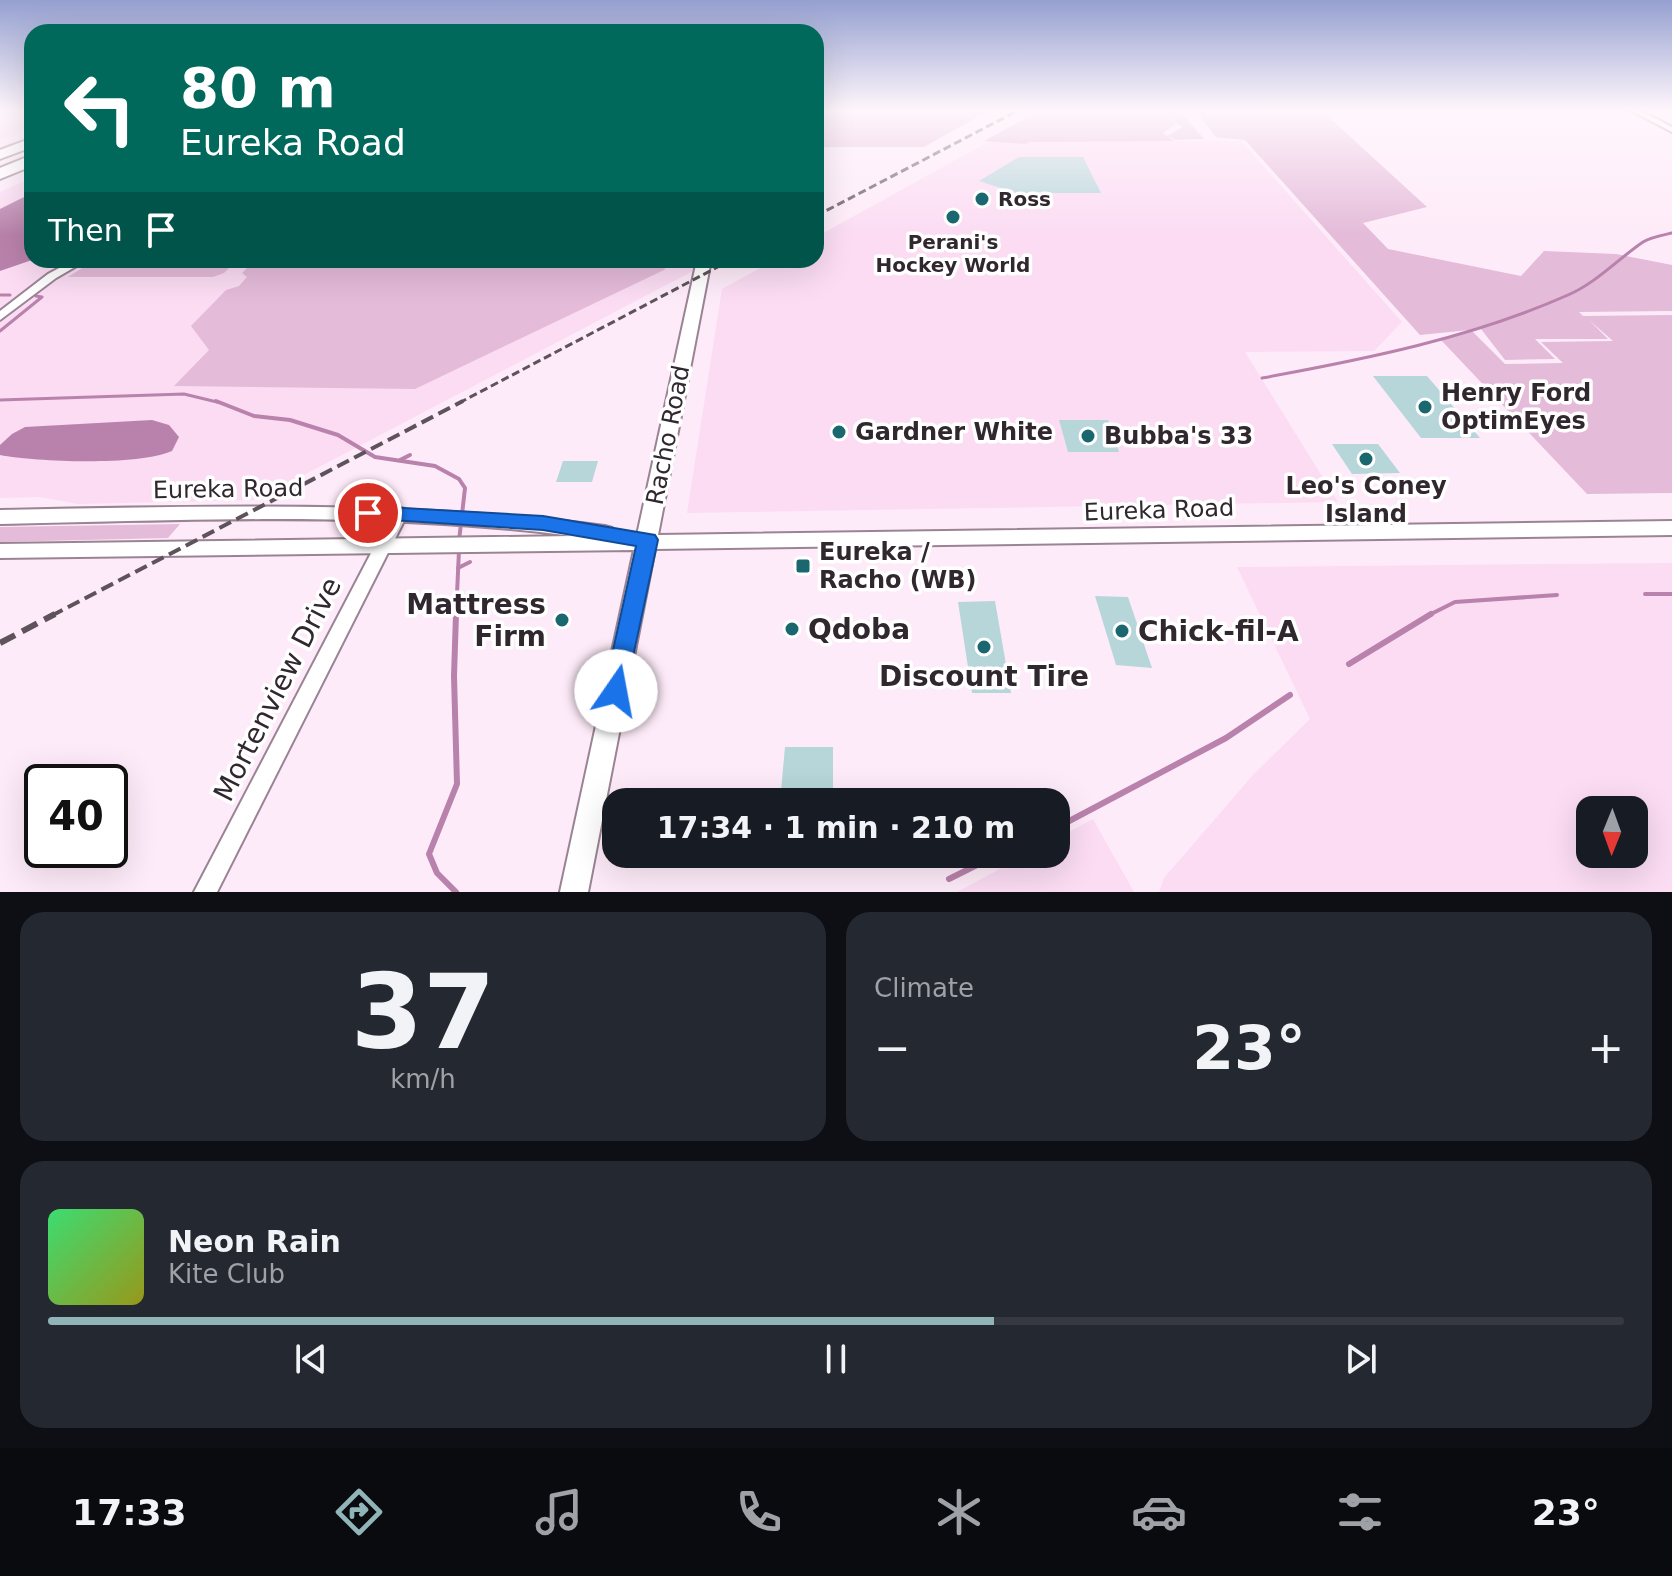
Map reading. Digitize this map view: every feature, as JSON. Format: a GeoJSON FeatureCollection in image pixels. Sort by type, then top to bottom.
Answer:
{"type":"FeatureCollection","features":[{"type":"Feature","properties":{"kind":"highway"},"geometry":{"type":"LineString","coordinates":[[0,171],[24,161]]}},
{"type":"Feature","properties":{"kind":"main road","name":"Racho Road"},"geometry":{"type":"LineString","coordinates":[[574,892],[702,268]]}},
{"type":"Feature","properties":{"kind":"main road","name":"Eureka Road"},"geometry":{"type":"LineString","coordinates":[[0,517],[400,513],[543,523],[647,540]]}},
{"type":"Feature","properties":{"kind":"main road","name":"Eureka Road"},"geometry":{"type":"LineString","coordinates":[[0,551],[384,543],[647,540],[828,542],[1672,528]]}},
{"type":"Feature","properties":{"kind":"street"},"geometry":{"type":"LineString","coordinates":[[0,317],[67,268]]}},
{"type":"Feature","properties":{"kind":"street","name":"Mortenview Drive"},"geometry":{"type":"LineString","coordinates":[[205,892],[400,513]]}},
{"type":"Feature","properties":{"kind":"shaded area"},"geometry":{"type":"Polygon","coordinates":[[[971,152],[1250,152],[1402,322],[1374,351],[1245,352],[1338,502],[687,513],[722,289],[760,268],[824,268],[824,233],[971,152]]]}},
{"type":"Feature","properties":{"kind":"shaded area"},"geometry":{"type":"Polygon","coordinates":[[[1255,152],[1366,152],[1427,207],[1363,223],[1388,249],[1521,276],[1544,251],[1616,254],[1672,265],[1672,311],[1579,312],[1583,316],[1672,315],[1672,493],[1587,494],[1441,340],[1469,330],[1420,335],[1255,152]],[[1589,320],[1608,339],[1535,339],[1555,359],[1505,360],[1481,329],[1472,331],[1505,364],[1563,363],[1541,342],[1613,341],[1589,320]]]}},
{"type":"Feature","properties":{"kind":"shaded area"},"geometry":{"type":"Polygon","coordinates":[[[24,181],[24,268],[694,268],[256,500],[78,504],[40,497],[0,498],[0,192],[24,181]]]}},
{"type":"Feature","properties":{"kind":"shaded area"},"geometry":{"type":"Polygon","coordinates":[[[24,197],[24,263],[0,271],[0,209],[24,197]]]}},
{"type":"Feature","properties":{"kind":"shaded area"},"geometry":{"type":"Polygon","coordinates":[[[82,268],[229,268],[213,277],[68,277],[82,268]]]}},
{"type":"Feature","properties":{"kind":"shaded area"},"geometry":{"type":"Polygon","coordinates":[[[247,268],[665,268],[415,389],[174,386],[209,350],[191,326],[226,290],[239,286],[247,277],[242,273],[247,268]]]}},
{"type":"Feature","properties":{"kind":"shaded area"},"geometry":{"type":"Polygon","coordinates":[[[152,420],[169,425],[179,437],[172,451],[112,461],[62,461],[0,455],[0,445],[25,427],[152,420]]]}},
{"type":"Feature","properties":{"kind":"shaded area"},"geometry":{"type":"Polygon","coordinates":[[[180,524],[168,538],[0,542],[0,527],[180,524]]]}},
{"type":"Feature","properties":{"kind":"shaded area"},"geometry":{"type":"Polygon","coordinates":[[[1672,563],[1672,892],[1159,892],[1164,878],[1253,775],[1310,719],[1237,567],[1672,563]]]}},
{"type":"Feature","properties":{"kind":"shaded area"},"geometry":{"type":"Polygon","coordinates":[[[1093,819],[1134,892],[957,892],[1002,868],[1070,868],[1070,831],[1093,819]]]}},
{"type":"Feature","properties":{"kind":"building"},"geometry":{"type":"Polygon","coordinates":[[[1019,157],[1083,157],[1101,193],[1016,193],[979,181],[1019,157]]]}},
{"type":"Feature","properties":{"kind":"building","name":"Henry Ford OptimEyes"},"geometry":{"type":"Polygon","coordinates":[[[1373,376],[1427,376],[1480,438],[1421,438],[1373,376]]]}},
{"type":"Feature","properties":{"kind":"building","name":"Bubba's 33"},"geometry":{"type":"Polygon","coordinates":[[[1059,420],[1108,420],[1119,452],[1068,452],[1059,420]]]}},
{"type":"Feature","properties":{"kind":"building","name":"Leo's Coney Island"},"geometry":{"type":"Polygon","coordinates":[[[1332,444],[1378,444],[1400,473],[1352,474],[1332,444]]]}},
{"type":"Feature","properties":{"kind":"building"},"geometry":{"type":"Polygon","coordinates":[[[563,461],[598,461],[592,482],[556,482],[563,461]]]}},
{"type":"Feature","properties":{"kind":"building","name":"Chick-fil-A"},"geometry":{"type":"Polygon","coordinates":[[[1095,596],[1128,597],[1152,668],[1116,665],[1095,596]]]}},
{"type":"Feature","properties":{"kind":"building","name":"Discount Tire"},"geometry":{"type":"Polygon","coordinates":[[[995,601],[1011,693],[972,693],[958,602],[995,601]]]}},
{"type":"Feature","properties":{"kind":"building"},"geometry":{"type":"Polygon","coordinates":[[[785,747],[833,747],[833,788],[781,788],[785,747]]]}},
{"type":"Feature","properties":{"kind":"waterway"},"geometry":{"type":"LineString","coordinates":[[1262,378],[1379,355],[1456,335],[1531,310],[1578,290],[1643,242],[1672,233]]}},
{"type":"Feature","properties":{"kind":"waterway"},"geometry":{"type":"LineString","coordinates":[[0,295],[10,295]]}},
{"type":"Feature","properties":{"kind":"waterway"},"geometry":{"type":"LineString","coordinates":[[0,331],[42,297],[36,296]]}},
{"type":"Feature","properties":{"kind":"waterway"},"geometry":{"type":"LineString","coordinates":[[0,400],[184,394],[221,403]]}},
{"type":"Feature","properties":{"kind":"waterway"},"geometry":{"type":"LineString","coordinates":[[216,401],[254,416],[290,420],[338,435],[375,457],[435,466],[459,479],[465,488],[459,541]]}},
{"type":"Feature","properties":{"kind":"waterway"},"geometry":{"type":"LineString","coordinates":[[400,460],[410,455]]}},
{"type":"Feature","properties":{"kind":"waterway"},"geometry":{"type":"LineString","coordinates":[[458,568],[459,550]]}},
{"type":"Feature","properties":{"kind":"waterway"},"geometry":{"type":"LineString","coordinates":[[458,568],[470,562]]}},
{"type":"Feature","properties":{"kind":"waterway"},"geometry":{"type":"LineString","coordinates":[[456,616],[458,568]]}},
{"type":"Feature","properties":{"kind":"waterway"},"geometry":{"type":"LineString","coordinates":[[1645,594],[1672,594]]}},
{"type":"Feature","properties":{"kind":"waterway"},"geometry":{"type":"LineString","coordinates":[[1431,614],[1455,602],[1557,595]]}},
{"type":"Feature","properties":{"kind":"waterway"},"geometry":{"type":"LineString","coordinates":[[456,614],[457,784],[429,854],[437,873],[456,892]]}},
{"type":"Feature","properties":{"kind":"waterway"},"geometry":{"type":"LineString","coordinates":[[1349,664],[1431,614]]}},
{"type":"Feature","properties":{"kind":"waterway"},"geometry":{"type":"LineString","coordinates":[[1427,616],[1431,614]]}},
{"type":"Feature","properties":{"kind":"waterway"},"geometry":{"type":"LineString","coordinates":[[1070,821],[1226,738],[1290,695]]}},
{"type":"Feature","properties":{"kind":"waterway"},"geometry":{"type":"LineString","coordinates":[[949,879],[971,868]]}},
{"type":"Feature","properties":{"kind":"railway"},"geometry":{"type":"LineString","coordinates":[[824,212],[939,152]]}},
{"type":"Feature","properties":{"kind":"railway"},"geometry":{"type":"LineString","coordinates":[[459,403],[716,268]]}},
{"type":"Feature","properties":{"kind":"railway"},"geometry":{"type":"LineString","coordinates":[[51,616],[463,401]]}},
{"type":"Feature","properties":{"kind":"railway"},"geometry":{"type":"LineString","coordinates":[[0,643],[55,614]]}},
{"type":"Feature","properties":{"kind":"place","name":"Ross"},"geometry":{"type":"Point","coordinates":[982,199]}},
{"type":"Feature","properties":{"kind":"place","name":"Perani's Hockey World"},"geometry":{"type":"Point","coordinates":[953,217]}},
{"type":"Feature","properties":{"kind":"place","name":"Henry Ford OptimEyes"},"geometry":{"type":"Point","coordinates":[1425,407]}},
{"type":"Feature","properties":{"kind":"place","name":"Gardner White"},"geometry":{"type":"Point","coordinates":[839,432]}},
{"type":"Feature","properties":{"kind":"place","name":"Bubba's 33"},"geometry":{"type":"Point","coordinates":[1088,436]}},
{"type":"Feature","properties":{"kind":"place","name":"Leo's Coney Island"},"geometry":{"type":"Point","coordinates":[1366,459]}},
{"type":"Feature","properties":{"kind":"place","name":"Eureka / Racho (WB)"},"geometry":{"type":"Point","coordinates":[803,566]}},
{"type":"Feature","properties":{"kind":"place","name":"Mattress Firm"},"geometry":{"type":"Point","coordinates":[562,620]}},
{"type":"Feature","properties":{"kind":"place","name":"Qdoba"},"geometry":{"type":"Point","coordinates":[792,629]}},
{"type":"Feature","properties":{"kind":"place","name":"Chick-fil-A"},"geometry":{"type":"Point","coordinates":[1122,631]}},
{"type":"Feature","properties":{"kind":"place","name":"Discount Tire"},"geometry":{"type":"Point","coordinates":[984,647]}},
{"type":"Feature","properties":{"kind":"route"},"geometry":{"type":"LineString","coordinates":[[368,513],[543,523],[647,540],[616,691]]}}]}
